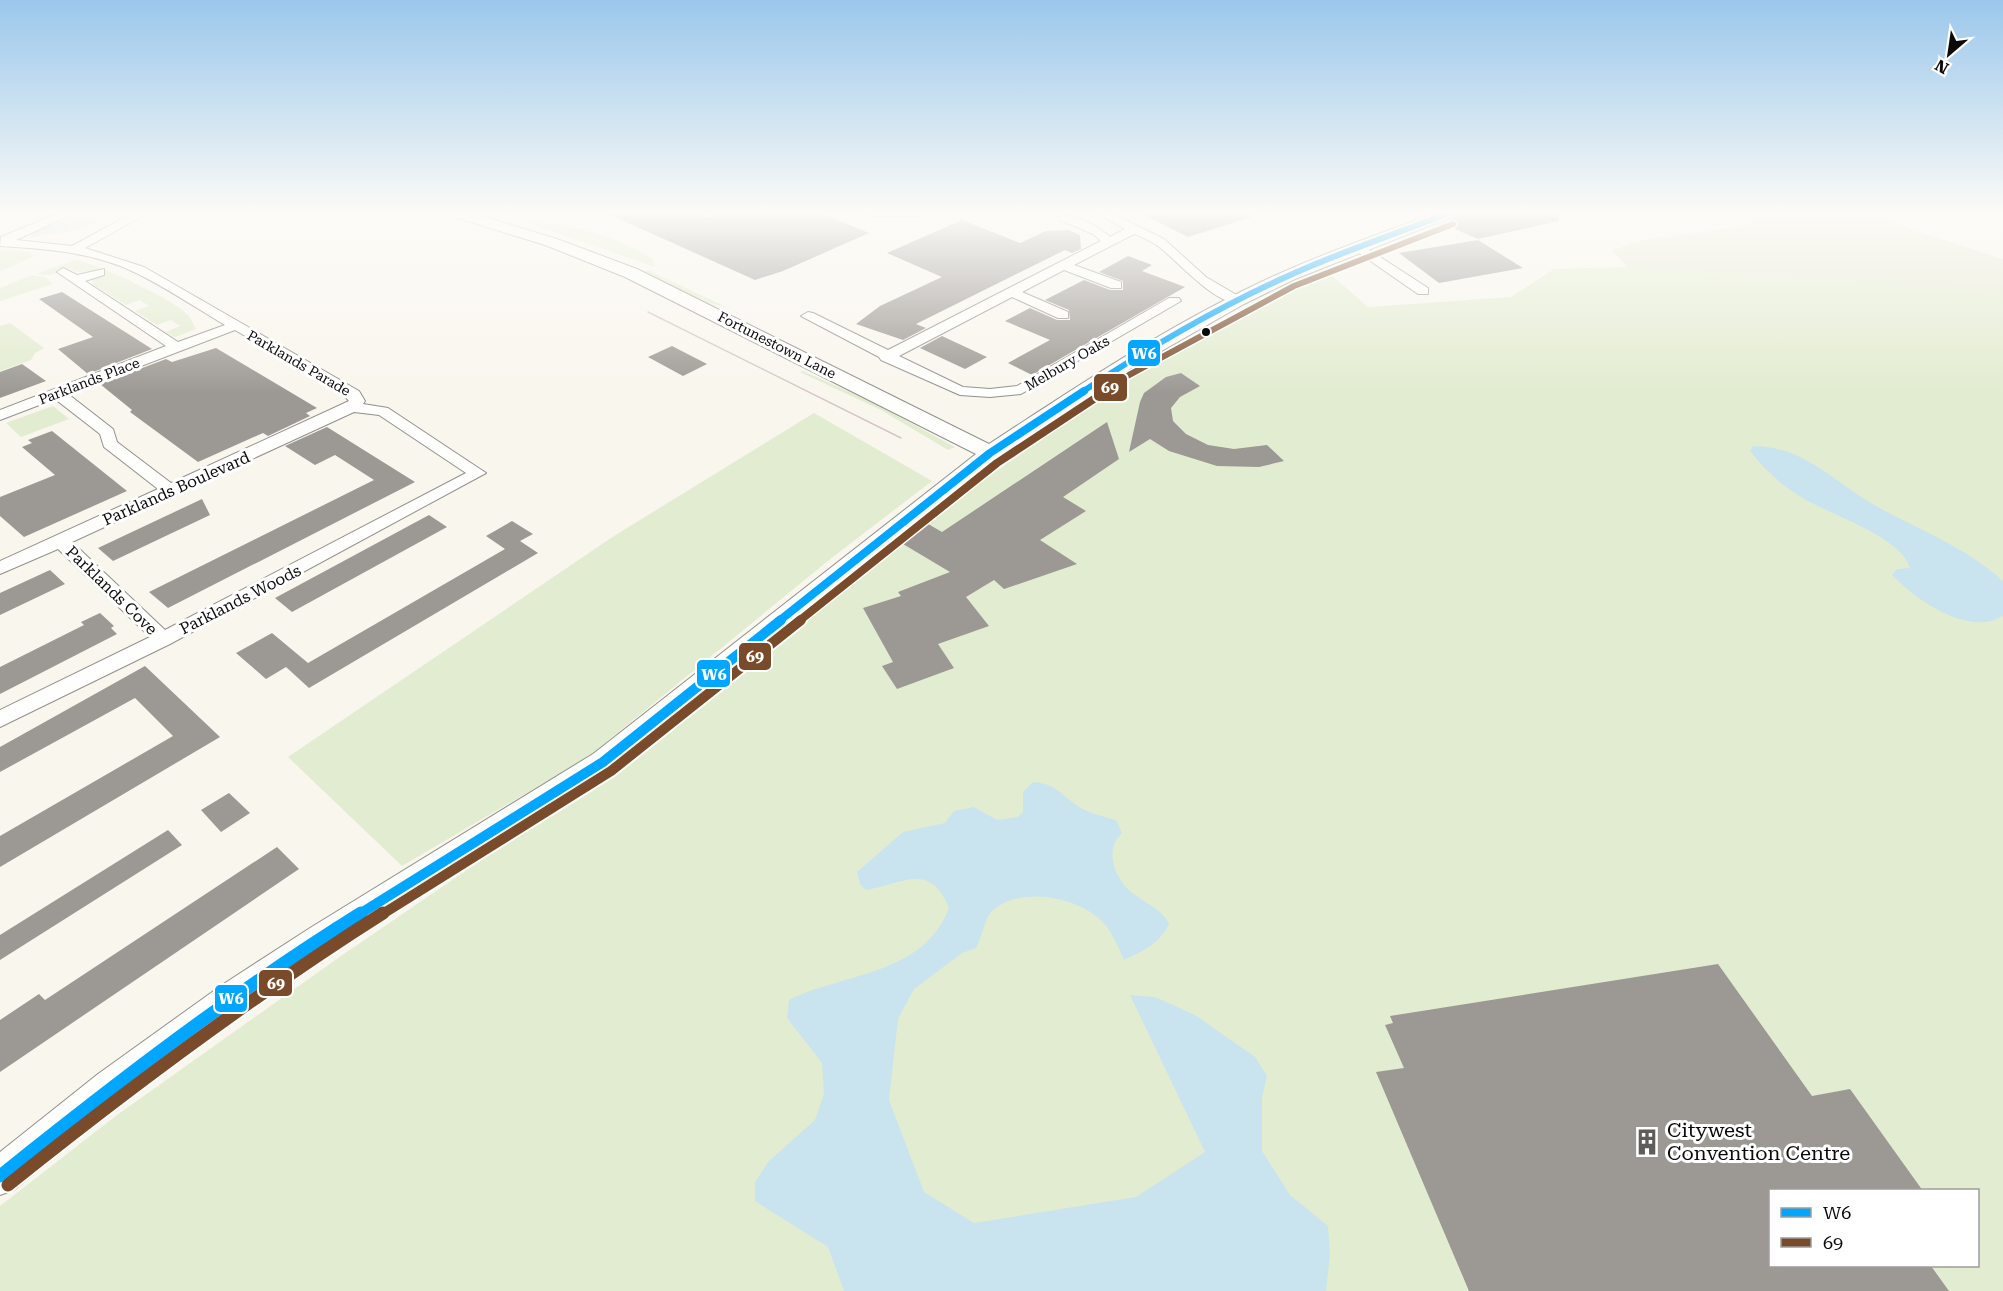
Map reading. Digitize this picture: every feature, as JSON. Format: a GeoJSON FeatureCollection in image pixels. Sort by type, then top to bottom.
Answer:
{"type":"FeatureCollection","features":[{"type":"Feature","properties":{"kind":"street"},"geometry":{"type":"LineString","coordinates":[[90,273],[69,276],[177,347]]}},
{"type":"Feature","properties":{"kind":"street"},"geometry":{"type":"LineString","coordinates":[[146,273],[234,326]]}},
{"type":"Feature","properties":{"kind":"street","name":"Fortunestown Lane"},"geometry":{"type":"LineString","coordinates":[[631,273],[807,362],[879,394],[990,453]]}},
{"type":"Feature","properties":{"kind":"street"},"geometry":{"type":"LineString","coordinates":[[886,357],[1050,273]]}},
{"type":"Feature","properties":{"kind":"street"},"geometry":{"type":"LineString","coordinates":[[1084,273],[1116,285]]}},
{"type":"Feature","properties":{"kind":"street"},"geometry":{"type":"LineString","coordinates":[[1194,273],[1201,280],[1238,300]]}},
{"type":"Feature","properties":{"kind":"street"},"geometry":{"type":"LineString","coordinates":[[0,1176],[111,1086],[234,996],[379,901],[603,762],[843,568],[990,453],[1123,365],[1238,300],[1294,273]]}},
{"type":"Feature","properties":{"kind":"street"},"geometry":{"type":"LineString","coordinates":[[1397,273],[1423,291]]}},
{"type":"Feature","properties":{"kind":"street"},"geometry":{"type":"LineString","coordinates":[[1012,292],[1064,315]]}},
{"type":"Feature","properties":{"kind":"street","name":"Melbury Oaks"},"geometry":{"type":"LineString","coordinates":[[807,316],[886,357],[960,391],[990,393],[1022,390],[1174,301]]}},
{"type":"Feature","properties":{"kind":"street","name":"Parklands Parade"},"geometry":{"type":"LineString","coordinates":[[177,347],[234,326],[354,394],[357,401],[352,408]]}},
{"type":"Feature","properties":{"kind":"street","name":"Parklands Place"},"geometry":{"type":"LineString","coordinates":[[0,415],[177,347]]}},
{"type":"Feature","properties":{"kind":"street"},"geometry":{"type":"LineString","coordinates":[[57,393],[107,432],[110,444],[171,491]]}},
{"type":"Feature","properties":{"kind":"street","name":"Parklands Parade"},"geometry":{"type":"LineString","coordinates":[[352,408],[383,411],[478,473]]}},
{"type":"Feature","properties":{"kind":"street","name":"Parklands Boulevard"},"geometry":{"type":"LineString","coordinates":[[0,568],[352,408]]}},
{"type":"Feature","properties":{"kind":"street","name":"Parklands Woods"},"geometry":{"type":"LineString","coordinates":[[0,719],[163,639],[478,473]]}},
{"type":"Feature","properties":{"kind":"street","name":"Parklands Cove"},"geometry":{"type":"LineString","coordinates":[[60,541],[163,639]]}},
{"type":"Feature","properties":{"kind":"green space"},"geometry":{"type":"Polygon","coordinates":[[[103,273],[113,273],[153,292],[181,309],[189,316],[196,329],[175,337],[166,332],[180,326],[171,320],[157,325],[135,311],[149,306],[140,300],[126,305],[94,285],[91,280],[103,273]]]}},
{"type":"Feature","properties":{"kind":"green space"},"geometry":{"type":"Polygon","coordinates":[[[643,273],[655,273],[726,307],[712,304],[643,273]]]}},
{"type":"Feature","properties":{"kind":"green space"},"geometry":{"type":"Polygon","coordinates":[[[1306,273],[1329,273],[1368,307],[1511,297],[1547,273],[1725,273],[2003,291],[2003,1291],[0,1291],[0,1206],[117,1115],[341,956],[591,785],[903,536],[1170,350],[1306,273]]]}},
{"type":"Feature","properties":{"kind":"green space"},"geometry":{"type":"Polygon","coordinates":[[[1725,273],[2003,273],[2003,291],[1725,273]]]}},
{"type":"Feature","properties":{"kind":"green space"},"geometry":{"type":"Polygon","coordinates":[[[32,275],[45,277],[53,284],[0,301],[0,288],[32,275]]]}},
{"type":"Feature","properties":{"kind":"green space"},"geometry":{"type":"Polygon","coordinates":[[[10,323],[44,348],[35,353],[31,360],[0,371],[0,326],[10,323]]]}},
{"type":"Feature","properties":{"kind":"green space"},"geometry":{"type":"Polygon","coordinates":[[[803,371],[872,402],[955,447],[948,450],[881,410],[800,372],[803,371]]]}},
{"type":"Feature","properties":{"kind":"green space"},"geometry":{"type":"Polygon","coordinates":[[[53,406],[69,419],[21,437],[6,423],[53,406]]]}},
{"type":"Feature","properties":{"kind":"green space"},"geometry":{"type":"Polygon","coordinates":[[[814,413],[932,481],[829,560],[588,757],[402,866],[288,757],[614,536],[814,413]]]}},
{"type":"Feature","properties":{"kind":"water"},"geometry":{"type":"Polygon","coordinates":[[[1753,446],[1788,452],[1804,459],[1876,506],[1974,558],[2003,581],[2003,616],[1987,622],[1973,622],[1947,614],[1922,600],[1892,575],[1897,569],[1910,568],[1904,557],[1893,546],[1863,527],[1813,504],[1786,487],[1750,451],[1753,446]]]}},
{"type":"Feature","properties":{"kind":"water"},"geometry":{"type":"Polygon","coordinates":[[[1033,782],[1056,789],[1087,811],[1116,820],[1122,833],[1117,839],[1113,852],[1117,874],[1131,892],[1161,913],[1169,924],[1156,942],[1124,960],[1107,927],[1084,908],[1052,898],[1036,896],[1020,898],[1005,902],[993,910],[976,948],[962,953],[914,989],[898,1019],[889,1100],[924,1192],[974,1223],[1136,1197],[1205,1152],[1130,995],[1155,997],[1195,1015],[1255,1057],[1267,1076],[1262,1097],[1262,1151],[1290,1195],[1328,1226],[1330,1254],[1326,1291],[844,1291],[828,1247],[755,1201],[755,1182],[769,1161],[815,1120],[824,1094],[822,1063],[787,1018],[789,1000],[902,960],[921,947],[937,930],[949,908],[941,893],[924,880],[914,879],[866,890],[860,884],[857,872],[903,832],[945,823],[954,811],[974,807],[997,820],[1018,817],[1023,812],[1023,792],[1033,782]]]}},
{"type":"Feature","properties":{"kind":"building"},"geometry":{"type":"Polygon","coordinates":[[[740,273],[776,273],[755,280],[740,273]]]}},
{"type":"Feature","properties":{"kind":"building"},"geometry":{"type":"Polygon","coordinates":[[[933,273],[1018,273],[916,324],[926,328],[903,340],[856,324],[880,306],[942,277],[933,273]]]}},
{"type":"Feature","properties":{"kind":"building"},"geometry":{"type":"Polygon","coordinates":[[[1102,273],[1148,273],[1185,287],[1032,375],[1008,363],[1050,340],[1005,321],[1030,308],[1057,320],[1070,320],[1069,310],[1045,300],[1084,280],[1110,290],[1123,290],[1123,281],[1102,273]]]}},
{"type":"Feature","properties":{"kind":"building"},"geometry":{"type":"Polygon","coordinates":[[[1426,273],[1494,273],[1439,283],[1426,273]]]}},
{"type":"Feature","properties":{"kind":"building"},"geometry":{"type":"Polygon","coordinates":[[[62,292],[152,349],[88,374],[58,349],[93,337],[39,299],[62,292]]]}},
{"type":"Feature","properties":{"kind":"building"},"geometry":{"type":"Polygon","coordinates":[[[942,336],[987,357],[965,369],[920,348],[942,336]]]}},
{"type":"Feature","properties":{"kind":"building"},"geometry":{"type":"Polygon","coordinates":[[[672,346],[707,364],[683,376],[648,357],[672,346]]]}},
{"type":"Feature","properties":{"kind":"building"},"geometry":{"type":"Polygon","coordinates":[[[216,348],[317,408],[306,413],[310,416],[268,436],[263,433],[198,462],[130,412],[132,410],[100,384],[166,359],[172,362],[216,348]]]}},
{"type":"Feature","properties":{"kind":"building"},"geometry":{"type":"Polygon","coordinates":[[[22,364],[46,381],[0,398],[0,372],[22,364]]]}},
{"type":"Feature","properties":{"kind":"building"},"geometry":{"type":"Polygon","coordinates":[[[1181,373],[1200,386],[1180,397],[1171,408],[1173,421],[1186,434],[1208,445],[1234,449],[1267,445],[1284,461],[1259,467],[1217,466],[1169,451],[1150,439],[1129,452],[1144,393],[1166,377],[1181,373]]]}},
{"type":"Feature","properties":{"kind":"building"},"geometry":{"type":"Polygon","coordinates":[[[1107,422],[1119,459],[1063,497],[1086,511],[1040,540],[1077,564],[1004,589],[994,580],[966,597],[989,626],[938,644],[954,668],[897,689],[882,666],[893,662],[863,608],[901,596],[898,592],[950,572],[898,541],[923,521],[942,532],[1107,422]]]}},
{"type":"Feature","properties":{"kind":"building"},"geometry":{"type":"Polygon","coordinates":[[[327,427],[415,482],[168,608],[149,592],[374,480],[335,455],[315,465],[285,446],[327,427]]]}},
{"type":"Feature","properties":{"kind":"building"},"geometry":{"type":"Polygon","coordinates":[[[52,431],[127,491],[24,537],[0,516],[0,497],[55,475],[22,447],[32,443],[28,440],[52,431]]]}},
{"type":"Feature","properties":{"kind":"building"},"geometry":{"type":"Polygon","coordinates":[[[202,499],[210,515],[113,561],[98,548],[202,499]]]}},
{"type":"Feature","properties":{"kind":"building"},"geometry":{"type":"Polygon","coordinates":[[[429,515],[447,527],[292,612],[275,598],[429,515]]]}},
{"type":"Feature","properties":{"kind":"building"},"geometry":{"type":"Polygon","coordinates":[[[512,521],[533,534],[520,541],[538,553],[309,688],[286,667],[266,679],[236,653],[272,633],[308,663],[505,549],[486,536],[512,521]]]}},
{"type":"Feature","properties":{"kind":"building"},"geometry":{"type":"Polygon","coordinates":[[[50,570],[65,584],[0,615],[0,593],[50,570]]]}},
{"type":"Feature","properties":{"kind":"building"},"geometry":{"type":"Polygon","coordinates":[[[100,613],[114,626],[111,628],[117,634],[0,694],[0,667],[84,625],[81,622],[100,613]]]}},
{"type":"Feature","properties":{"kind":"building"},"geometry":{"type":"Polygon","coordinates":[[[145,666],[220,737],[0,867],[0,836],[173,736],[135,698],[0,772],[0,747],[145,666]]]}},
{"type":"Feature","properties":{"kind":"building"},"geometry":{"type":"Polygon","coordinates":[[[229,793],[250,813],[221,832],[201,810],[229,793]]]}},
{"type":"Feature","properties":{"kind":"building"},"geometry":{"type":"Polygon","coordinates":[[[168,830],[182,845],[0,960],[0,935],[168,830]]]}},
{"type":"Feature","properties":{"kind":"building"},"geometry":{"type":"Polygon","coordinates":[[[277,847],[299,869],[0,1072],[0,1020],[39,994],[45,1000],[277,847]]]}},
{"type":"Feature","properties":{"kind":"building","name":"Citywest Convention Centre"},"geometry":{"type":"Polygon","coordinates":[[[1718,964],[1812,1096],[1850,1089],[1922,1189],[1769,1189],[1769,1267],[1932,1267],[1949,1291],[1469,1291],[1376,1072],[1404,1068],[1385,1025],[1393,1023],[1390,1016],[1718,964]]]}},
{"type":"Feature","properties":{"kind":"tram line"},"geometry":{"type":"LineString","coordinates":[[648,312],[901,438]]}},
{"type":"Feature","properties":{"kind":"transit line","name":"W6"},"geometry":{"type":"LineString","coordinates":[[0,1176],[111,1087],[234,996],[321,938],[603,762],[990,453],[1123,365],[1238,300],[1294,273]]}},
{"type":"Feature","properties":{"kind":"transit line","name":"69"},"geometry":{"type":"LineString","coordinates":[[8,1185],[118,1097],[241,1006],[328,948],[611,771],[997,463],[1129,375],[1244,311],[1294,286],[1327,273]]}},
{"type":"Feature","properties":{"kind":"place","name":"Citywest Convention Centre"},"geometry":{"type":"Point","coordinates":[1647,1142]}}]}
